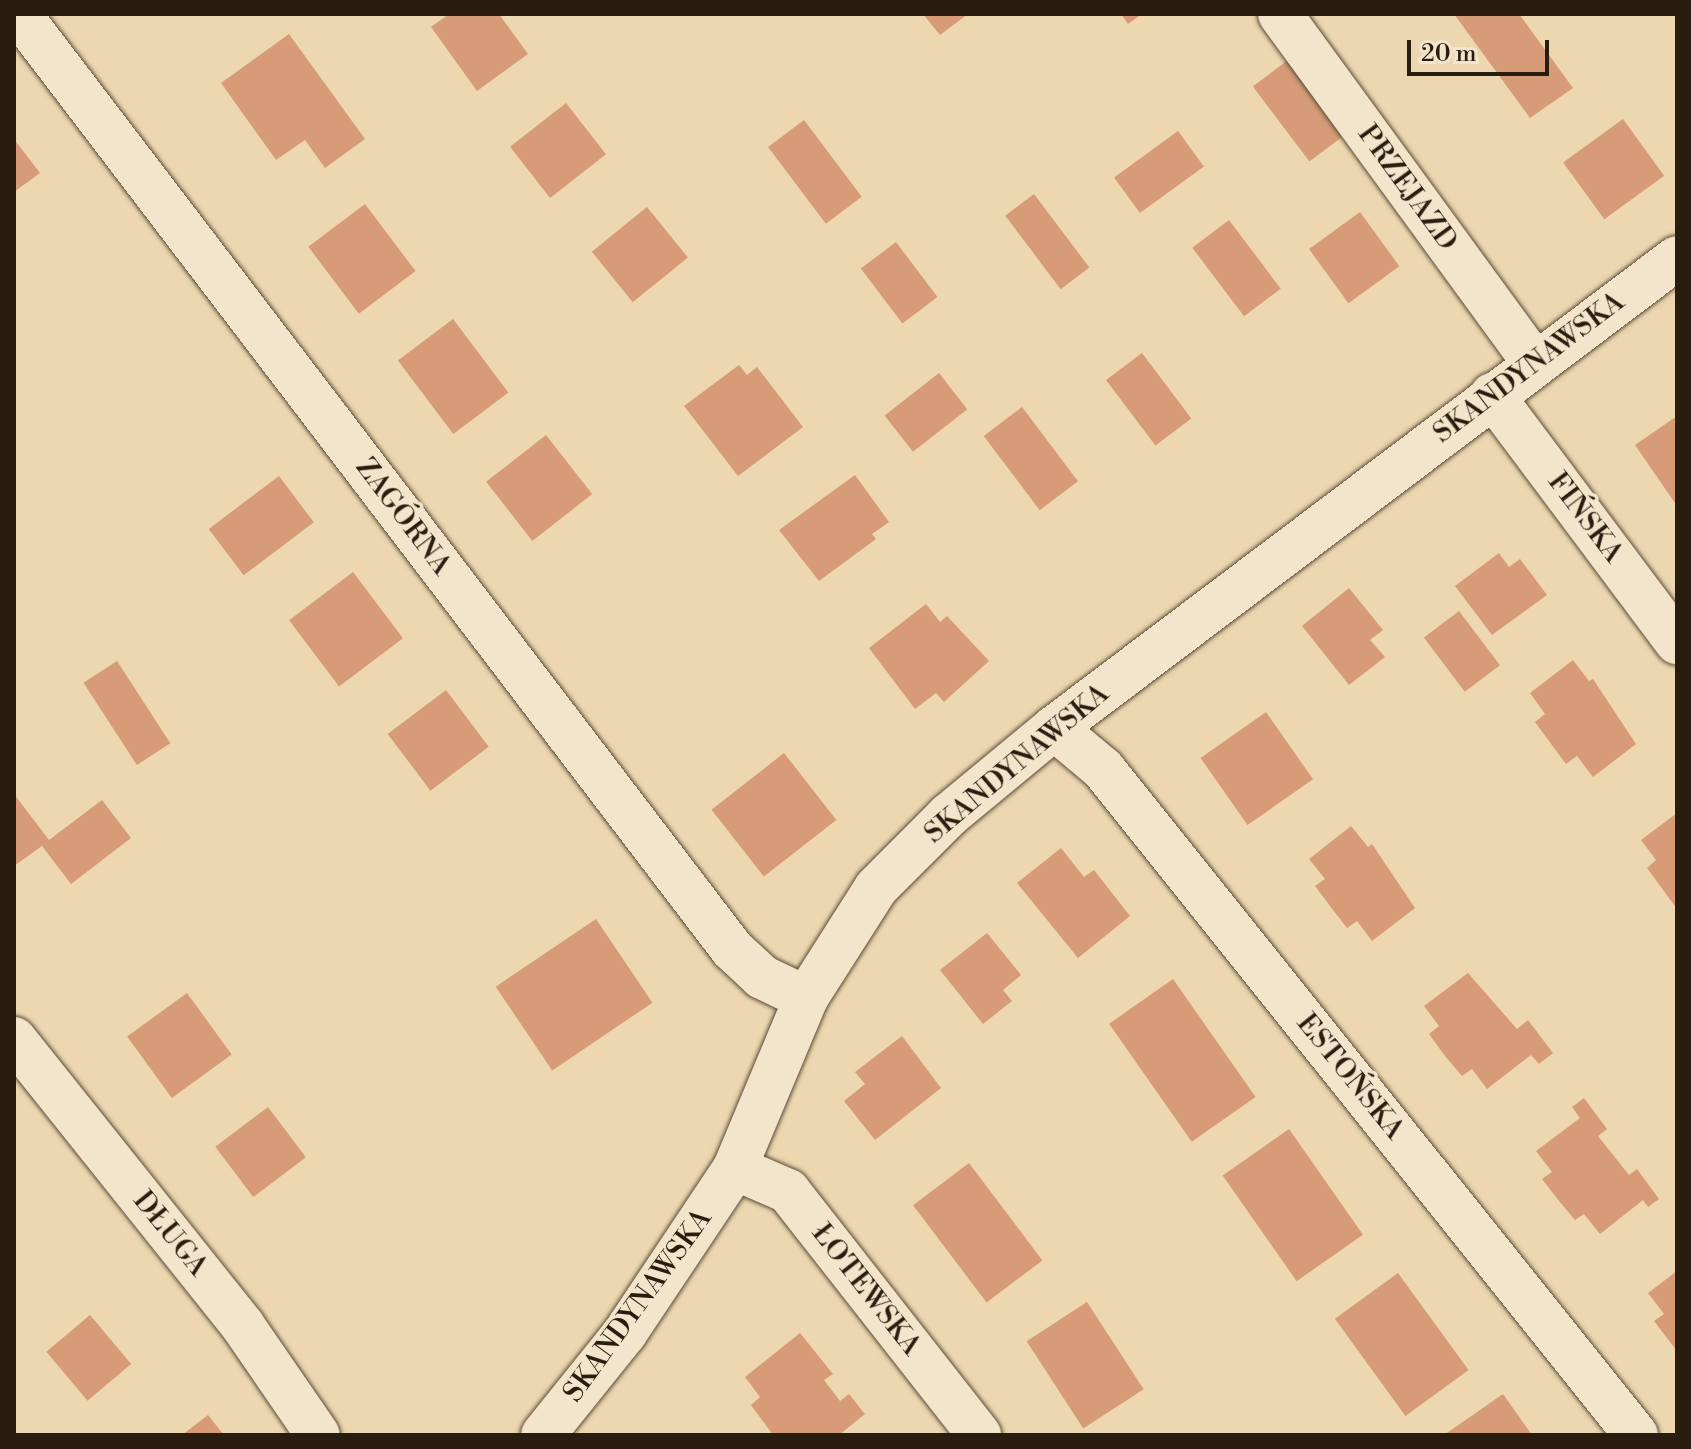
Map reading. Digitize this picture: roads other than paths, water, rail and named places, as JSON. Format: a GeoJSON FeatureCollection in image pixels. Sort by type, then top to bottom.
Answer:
{"type":"FeatureCollection","features":[{"type":"Feature","properties":{"kind":"street","name":"ZAGÓRNA"},"geometry":{"type":"LineString","coordinates":[[19,14],[732,949],[762,977],[806,998]]}},
{"type":"Feature","properties":{"kind":"street","name":"PRZEJAZD"},"geometry":{"type":"LineString","coordinates":[[1280,14],[1534,362]]}},
{"type":"Feature","properties":{"kind":"street","name":"SKANDYNAWSKA"},"geometry":{"type":"LineString","coordinates":[[543,1435],[625,1333],[735,1168],[806,998],[876,888],[949,815],[1054,728],[1534,362],[1677,258]]}},
{"type":"Feature","properties":{"kind":"street","name":"FIŃSKA"},"geometry":{"type":"LineString","coordinates":[[1492,395],[1677,642]]}},
{"type":"Feature","properties":{"kind":"street","name":"ESTOŃSKA"},"geometry":{"type":"LineString","coordinates":[[1054,728],[1103,769],[1636,1435]]}},
{"type":"Feature","properties":{"kind":"street","name":"DŁUGA"},"geometry":{"type":"LineString","coordinates":[[14,1039],[243,1326],[318,1435]]}},
{"type":"Feature","properties":{"kind":"street","name":"ŁOTEWSKA"},"geometry":{"type":"LineString","coordinates":[[735,1168],[788,1191],[979,1435]]}}]}
